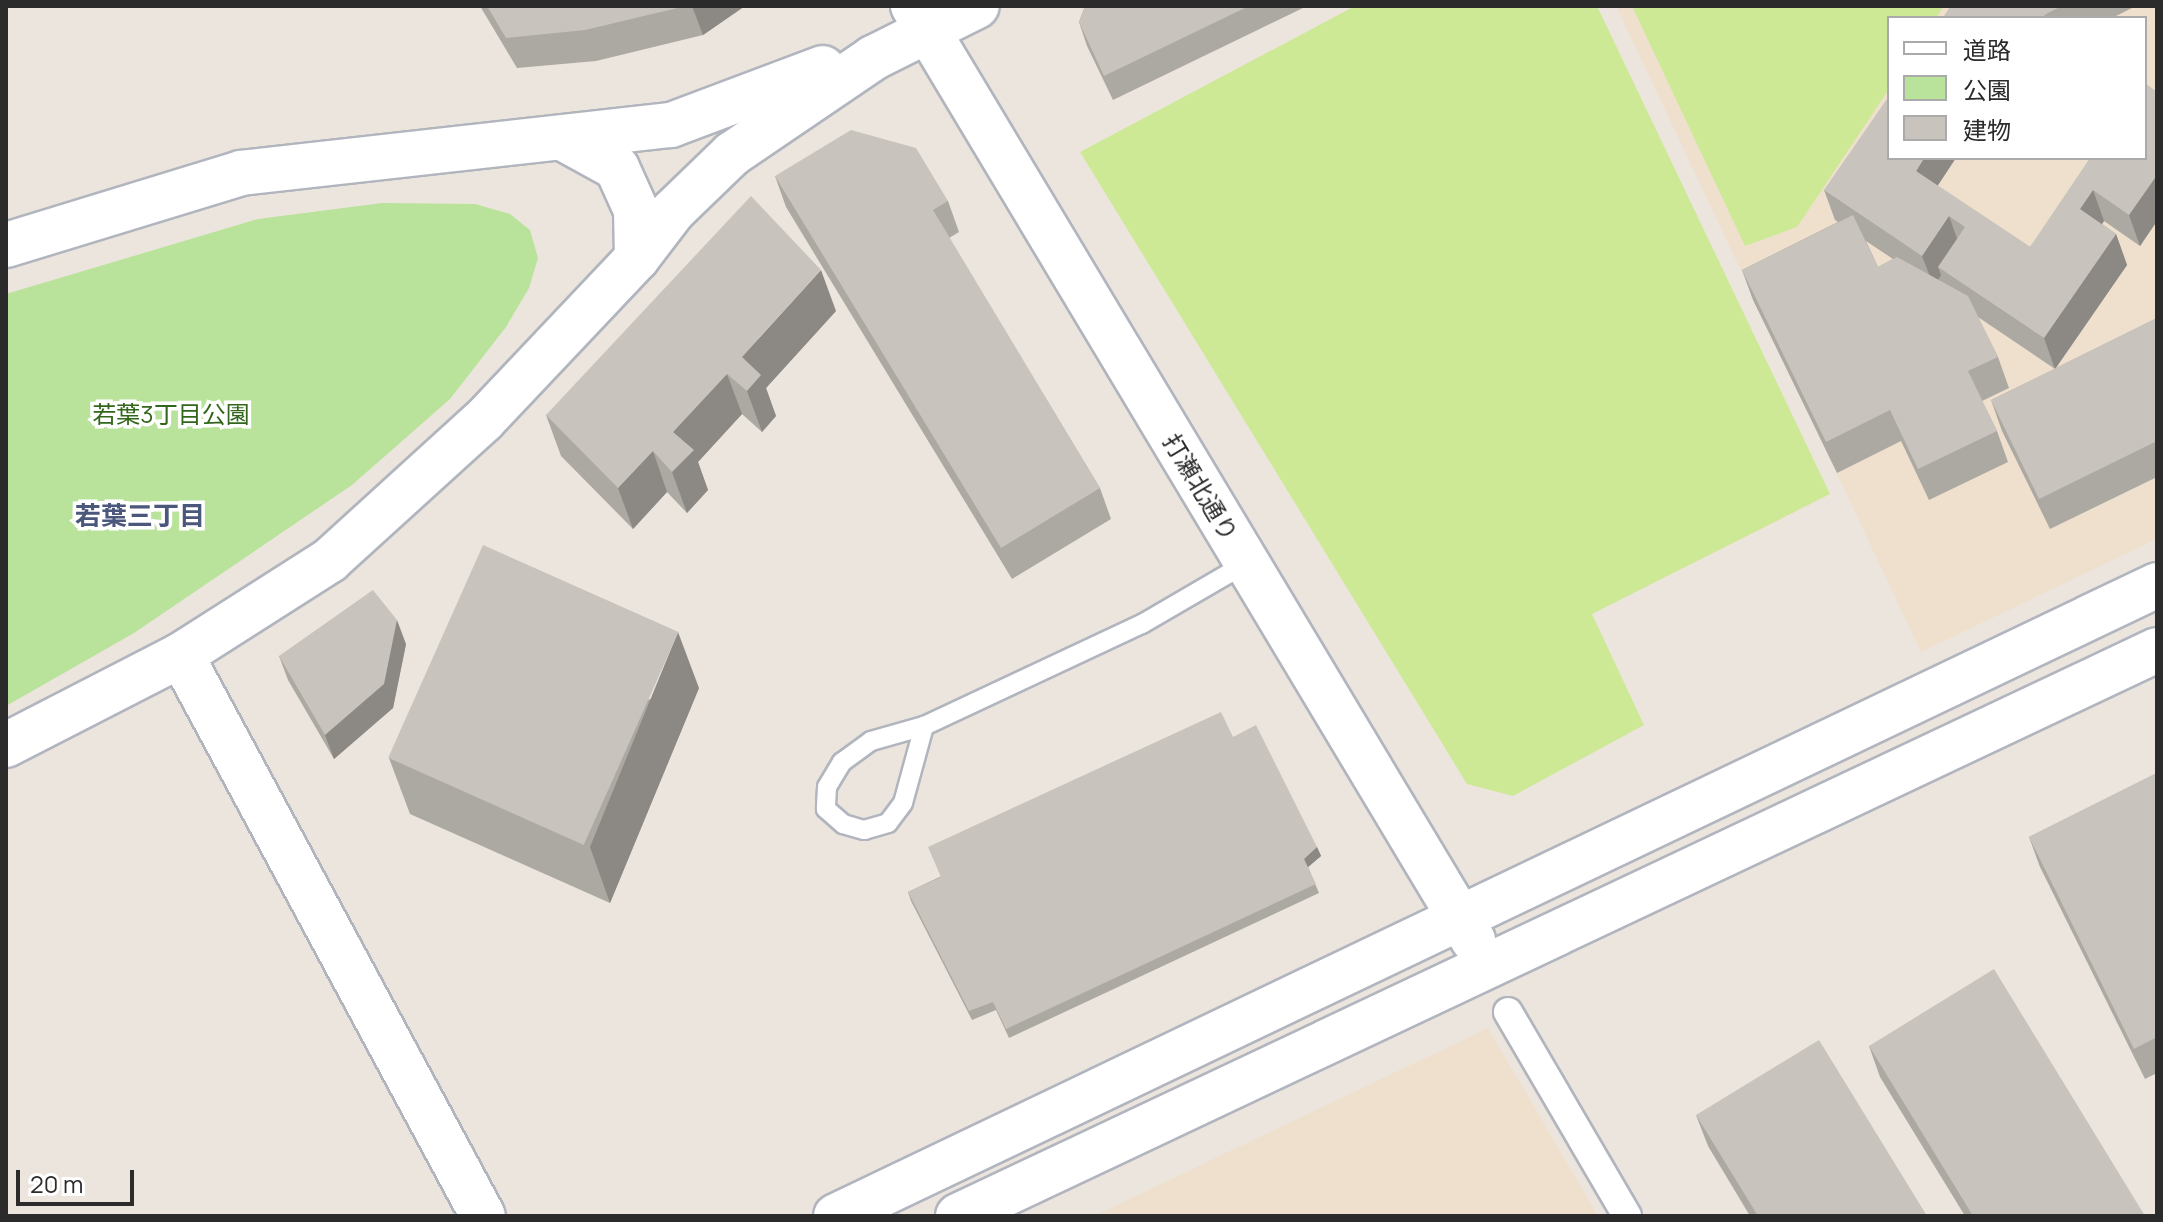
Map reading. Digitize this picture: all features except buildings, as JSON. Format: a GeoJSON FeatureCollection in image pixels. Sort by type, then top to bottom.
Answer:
{"type":"FeatureCollection","features":[{"type":"Feature","properties":{"kind":"street"},"geometry":{"type":"LineString","coordinates":[[6,245],[241,173],[568,141],[671,125],[920,18],[977,6]]}},
{"type":"Feature","properties":{"kind":"street"},"geometry":{"type":"LineString","coordinates":[[6,745],[181,655],[330,560],[376,522],[483,421],[637,258],[673,211],[732,154],[920,18]]}},
{"type":"Feature","properties":{"kind":"street","name":"打瀬北通り"},"geometry":{"type":"LineString","coordinates":[[920,18],[1490,968]]}},
{"type":"Feature","properties":{"kind":"street"},"geometry":{"type":"LineString","coordinates":[[568,141],[617,168],[636,210],[637,258]]}},
{"type":"Feature","properties":{"kind":"street"},"geometry":{"type":"LineString","coordinates":[[836,1216],[1458,914],[2157,585]]}},
{"type":"Feature","properties":{"kind":"street"},"geometry":{"type":"LineString","coordinates":[[958,1216],[1490,968],[2157,650]]}},
{"type":"Feature","properties":{"kind":"street"},"geometry":{"type":"LineString","coordinates":[[181,655],[483,1216]]}},
{"type":"Feature","properties":{"kind":"street"},"geometry":{"type":"LineString","coordinates":[[1508,1012],[1627,1216]]}},
{"type":"Feature","properties":{"kind":"lane"},"geometry":{"type":"LineString","coordinates":[[924,726],[903,803],[888,823],[864,830],[843,824],[826,809],[827,787],[842,762],[871,741],[924,726],[1142,624],[1247,563]]}},
{"type":"Feature","properties":{"kind":"shaded area"},"geometry":{"type":"Polygon","coordinates":[[[1616,6],[2157,6],[2157,539],[1921,652],[1616,6]]]}},
{"type":"Feature","properties":{"kind":"shaded area"},"geometry":{"type":"Polygon","coordinates":[[[1488,1028],[1598,1216],[1094,1216],[1488,1028]]]}},
{"type":"Feature","properties":{"kind":"green space"},"geometry":{"type":"Polygon","coordinates":[[[1355,6],[1597,6],[1830,494],[1592,614],[1644,725],[1513,796],[1467,784],[1080,152],[1355,6]]]}},
{"type":"Feature","properties":{"kind":"green space"},"geometry":{"type":"Polygon","coordinates":[[[1632,6],[1944,6],[1937,16],[1887,16],[1887,92],[1797,227],[1745,246],[1632,6]]]}},
{"type":"Feature","properties":{"kind":"green space","name":"若葉3丁目公園"},"geometry":{"type":"Polygon","coordinates":[[[382,203],[475,204],[510,214],[530,230],[538,258],[529,288],[506,327],[450,399],[352,485],[134,633],[6,706],[6,294],[258,219],[382,203]]]}},
{"type":"Feature","properties":{"kind":"district","name":"若葉三丁目"},"geometry":{"type":"Point","coordinates":[140,516]}}]}
